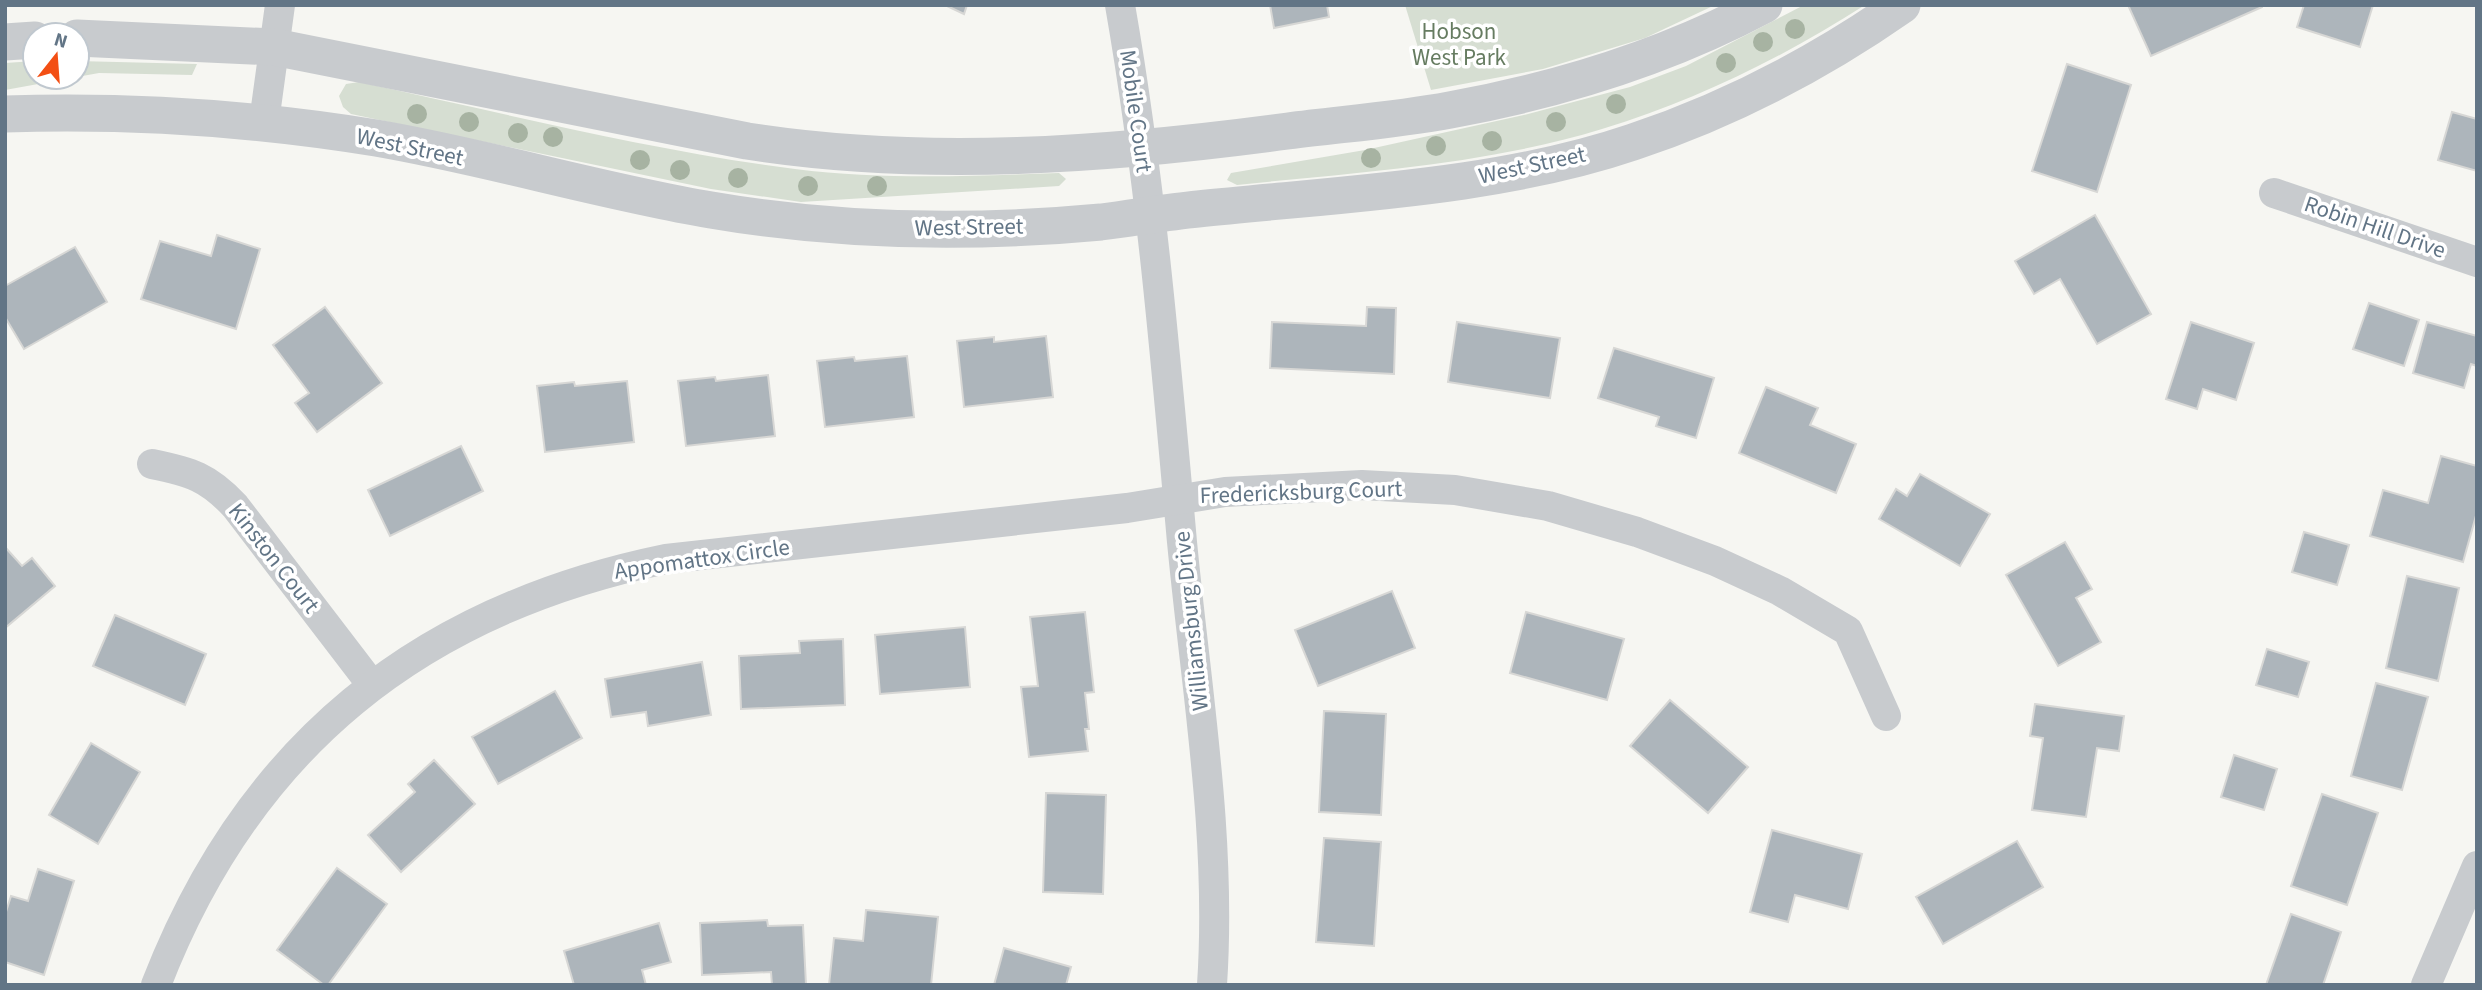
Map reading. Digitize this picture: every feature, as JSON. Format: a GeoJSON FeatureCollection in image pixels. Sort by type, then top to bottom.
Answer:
{"type":"FeatureCollection","features":[{"type":"Feature","properties":{"kind":"street"},"geometry":{"type":"LineString","coordinates":[[264,122],[280,5]]}},
{"type":"Feature","properties":{"kind":"street","name":"Mobile Court"},"geometry":{"type":"LineString","coordinates":[[1120,5],[1150,216]]}},
{"type":"Feature","properties":{"kind":"street"},"geometry":{"type":"LineString","coordinates":[[91,39],[274,47],[370,64],[666,126],[817,152],[898,157],[1140,147],[1450,110],[1573,82],[1708,35],[1765,5]]}},
{"type":"Feature","properties":{"kind":"street","name":"West Street"},"geometry":{"type":"LineString","coordinates":[[5,114],[102,111],[264,122],[380,139],[710,210],[796,222],[870,228],[952,229],[1150,216],[1431,185],[1547,164],[1630,144],[1771,86],[1858,36],[1902,5]]}},
{"type":"Feature","properties":{"kind":"street","name":"Robin Hill Drive"},"geometry":{"type":"LineString","coordinates":[[2274,193],[2477,262]]}},
{"type":"Feature","properties":{"kind":"street","name":"Williamsburg Drive"},"geometry":{"type":"LineString","coordinates":[[1150,216],[1214,853],[1212,985]]}},
{"type":"Feature","properties":{"kind":"street","name":"Kinston Court"},"geometry":{"type":"LineString","coordinates":[[152,464],[186,471],[213,483],[235,506],[372,685]]}},
{"type":"Feature","properties":{"kind":"street","name":"Fredericksburg Court"},"geometry":{"type":"LineString","coordinates":[[1179,498],[1225,492],[1362,485],[1455,490],[1548,506],[1637,532],[1714,561],[1780,591],[1848,631],[1886,716]]}},
{"type":"Feature","properties":{"kind":"street","name":"Appomattox Circle"},"geometry":{"type":"LineString","coordinates":[[156,985],[194,899],[233,833],[267,787],[314,736],[372,685],[471,623],[524,599],[614,570],[666,559],[1127,508],[1179,498]]}},
{"type":"Feature","properties":{"kind":"street"},"geometry":{"type":"LineString","coordinates":[[2426,985],[2477,866]]}},
{"type":"Feature","properties":{"kind":"green space","name":"Hobson West Park"},"geometry":{"type":"Polygon","coordinates":[[[1405,5],[1715,5],[1645,38],[1543,69],[1431,90],[1405,5]]]}},
{"type":"Feature","properties":{"kind":"green space"},"geometry":{"type":"Polygon","coordinates":[[[1804,5],[1865,5],[1771,60],[1738,76],[1671,105],[1602,129],[1513,151],[1421,166],[1237,185],[1227,180],[1231,173],[1365,150],[1528,114],[1630,87],[1686,66],[1804,5]]]}},
{"type":"Feature","properties":{"kind":"green space"},"geometry":{"type":"Polygon","coordinates":[[[91,61],[197,64],[192,75],[91,74],[91,61]]]}},
{"type":"Feature","properties":{"kind":"green space"},"geometry":{"type":"Polygon","coordinates":[[[21,62],[21,87],[5,90],[5,63],[21,62]]]}},
{"type":"Feature","properties":{"kind":"green space"},"geometry":{"type":"Polygon","coordinates":[[[359,82],[685,152],[795,169],[894,176],[1059,173],[1066,179],[1059,186],[801,202],[711,189],[351,114],[343,107],[339,96],[346,84],[359,82]]]}},
{"type":"Feature","properties":{"kind":"building"},"geometry":{"type":"Polygon","coordinates":[[[945,5],[967,5],[964,14],[945,5]]]}},
{"type":"Feature","properties":{"kind":"building"},"geometry":{"type":"Polygon","coordinates":[[[1270,5],[1327,5],[1329,17],[1274,28],[1270,5]]]}},
{"type":"Feature","properties":{"kind":"building"},"geometry":{"type":"Polygon","coordinates":[[[2128,5],[2262,5],[2262,7],[2151,56],[2128,5]]]}},
{"type":"Feature","properties":{"kind":"building"},"geometry":{"type":"Polygon","coordinates":[[[2304,5],[2373,5],[2360,47],[2297,27],[2304,5]]]}},
{"type":"Feature","properties":{"kind":"building"},"geometry":{"type":"Polygon","coordinates":[[[2067,64],[2131,85],[2097,192],[2032,171],[2067,64]]]}},
{"type":"Feature","properties":{"kind":"building"},"geometry":{"type":"Polygon","coordinates":[[[2452,112],[2477,119],[2477,171],[2438,160],[2452,112]]]}},
{"type":"Feature","properties":{"kind":"building"},"geometry":{"type":"Polygon","coordinates":[[[2095,215],[2151,314],[2097,344],[2060,279],[2034,294],[2015,261],[2095,215]]]}},
{"type":"Feature","properties":{"kind":"building"},"geometry":{"type":"Polygon","coordinates":[[[217,235],[260,249],[236,329],[141,299],[160,241],[211,256],[217,235]]]}},
{"type":"Feature","properties":{"kind":"building"},"geometry":{"type":"Polygon","coordinates":[[[75,247],[107,302],[24,349],[5,317],[5,286],[75,247]]]}},
{"type":"Feature","properties":{"kind":"building"},"geometry":{"type":"Polygon","coordinates":[[[2369,303],[2419,320],[2404,366],[2353,349],[2369,303]]]}},
{"type":"Feature","properties":{"kind":"building"},"geometry":{"type":"Polygon","coordinates":[[[325,307],[382,383],[317,432],[295,403],[309,393],[273,345],[325,307]]]}},
{"type":"Feature","properties":{"kind":"building"},"geometry":{"type":"Polygon","coordinates":[[[1367,307],[1396,308],[1394,374],[1270,368],[1272,322],[1366,326],[1367,307]]]}},
{"type":"Feature","properties":{"kind":"building"},"geometry":{"type":"Polygon","coordinates":[[[1457,322],[1560,338],[1550,398],[1448,382],[1457,322]]]}},
{"type":"Feature","properties":{"kind":"building"},"geometry":{"type":"Polygon","coordinates":[[[2191,322],[2254,343],[2236,400],[2203,389],[2197,409],[2166,399],[2191,322]]]}},
{"type":"Feature","properties":{"kind":"building"},"geometry":{"type":"Polygon","coordinates":[[[2427,322],[2477,336],[2477,366],[2471,364],[2464,388],[2413,373],[2427,322]]]}},
{"type":"Feature","properties":{"kind":"building"},"geometry":{"type":"Polygon","coordinates":[[[1046,336],[1053,397],[964,407],[957,341],[994,337],[994,342],[1046,336]]]}},
{"type":"Feature","properties":{"kind":"building"},"geometry":{"type":"Polygon","coordinates":[[[1614,348],[1714,378],[1696,438],[1656,426],[1659,417],[1598,398],[1614,348]]]}},
{"type":"Feature","properties":{"kind":"building"},"geometry":{"type":"Polygon","coordinates":[[[907,356],[914,417],[825,427],[817,361],[854,357],[855,361],[907,356]]]}},
{"type":"Feature","properties":{"kind":"building"},"geometry":{"type":"Polygon","coordinates":[[[768,375],[775,436],[686,446],[678,381],[715,377],[716,381],[768,375]]]}},
{"type":"Feature","properties":{"kind":"building"},"geometry":{"type":"Polygon","coordinates":[[[627,381],[634,442],[545,452],[537,386],[574,382],[575,386],[627,381]]]}},
{"type":"Feature","properties":{"kind":"building"},"geometry":{"type":"Polygon","coordinates":[[[1766,387],[1818,408],[1810,425],[1856,444],[1836,493],[1739,453],[1766,387]]]}},
{"type":"Feature","properties":{"kind":"building"},"geometry":{"type":"Polygon","coordinates":[[[461,446],[483,491],[390,536],[368,490],[461,446]]]}},
{"type":"Feature","properties":{"kind":"building"},"geometry":{"type":"Polygon","coordinates":[[[2441,456],[2477,466],[2477,512],[2463,562],[2370,536],[2383,490],[2428,503],[2441,456]]]}},
{"type":"Feature","properties":{"kind":"building"},"geometry":{"type":"Polygon","coordinates":[[[1920,474],[1990,514],[1960,566],[1879,519],[1896,489],[1907,496],[1920,474]]]}},
{"type":"Feature","properties":{"kind":"building"},"geometry":{"type":"Polygon","coordinates":[[[2304,532],[2349,545],[2337,585],[2292,572],[2304,532]]]}},
{"type":"Feature","properties":{"kind":"building"},"geometry":{"type":"Polygon","coordinates":[[[2065,542],[2092,589],[2076,598],[2101,642],[2058,666],[2006,575],[2065,542]]]}},
{"type":"Feature","properties":{"kind":"building"},"geometry":{"type":"Polygon","coordinates":[[[5,547],[22,566],[32,558],[55,586],[5,628],[5,547]]]}},
{"type":"Feature","properties":{"kind":"building"},"geometry":{"type":"Polygon","coordinates":[[[2407,576],[2459,588],[2438,681],[2386,668],[2407,576]]]}},
{"type":"Feature","properties":{"kind":"building"},"geometry":{"type":"Polygon","coordinates":[[[1392,591],[1415,648],[1318,686],[1295,630],[1392,591]]]}},
{"type":"Feature","properties":{"kind":"building"},"geometry":{"type":"Polygon","coordinates":[[[1085,612],[1094,692],[1085,693],[1089,729],[1085,729],[1088,751],[1029,757],[1021,687],[1038,686],[1030,617],[1085,612]]]}},
{"type":"Feature","properties":{"kind":"building"},"geometry":{"type":"Polygon","coordinates":[[[1526,612],[1624,639],[1607,700],[1510,673],[1526,612]]]}},
{"type":"Feature","properties":{"kind":"building"},"geometry":{"type":"Polygon","coordinates":[[[115,615],[206,654],[185,705],[93,666],[115,615]]]}},
{"type":"Feature","properties":{"kind":"building"},"geometry":{"type":"Polygon","coordinates":[[[965,627],[970,687],[880,694],[875,635],[965,627]]]}},
{"type":"Feature","properties":{"kind":"building"},"geometry":{"type":"Polygon","coordinates":[[[843,639],[845,705],[741,709],[739,656],[800,653],[799,641],[843,639]]]}},
{"type":"Feature","properties":{"kind":"building"},"geometry":{"type":"Polygon","coordinates":[[[2267,649],[2309,662],[2298,697],[2256,685],[2267,649]]]}},
{"type":"Feature","properties":{"kind":"building"},"geometry":{"type":"Polygon","coordinates":[[[702,662],[711,715],[648,726],[646,712],[611,717],[605,679],[702,662]]]}},
{"type":"Feature","properties":{"kind":"building"},"geometry":{"type":"Polygon","coordinates":[[[2376,683],[2428,697],[2402,790],[2351,776],[2376,683]]]}},
{"type":"Feature","properties":{"kind":"building"},"geometry":{"type":"Polygon","coordinates":[[[555,691],[582,738],[498,784],[472,737],[555,691]]]}},
{"type":"Feature","properties":{"kind":"building"},"geometry":{"type":"Polygon","coordinates":[[[1670,700],[1748,767],[1708,813],[1630,746],[1670,700]]]}},
{"type":"Feature","properties":{"kind":"building"},"geometry":{"type":"Polygon","coordinates":[[[2035,704],[2124,716],[2119,751],[2097,748],[2086,817],[2032,810],[2043,738],[2030,736],[2035,704]]]}},
{"type":"Feature","properties":{"kind":"building"},"geometry":{"type":"Polygon","coordinates":[[[1324,711],[1386,714],[1381,815],[1319,812],[1324,711]]]}},
{"type":"Feature","properties":{"kind":"building"},"geometry":{"type":"Polygon","coordinates":[[[91,743],[140,772],[98,844],[49,815],[91,743]]]}},
{"type":"Feature","properties":{"kind":"building"},"geometry":{"type":"Polygon","coordinates":[[[2234,755],[2277,769],[2264,810],[2221,797],[2234,755]]]}},
{"type":"Feature","properties":{"kind":"building"},"geometry":{"type":"Polygon","coordinates":[[[434,760],[475,804],[401,872],[368,835],[415,792],[408,784],[434,760]]]}},
{"type":"Feature","properties":{"kind":"building"},"geometry":{"type":"Polygon","coordinates":[[[1046,793],[1106,795],[1103,894],[1043,892],[1046,793]]]}},
{"type":"Feature","properties":{"kind":"building"},"geometry":{"type":"Polygon","coordinates":[[[2322,794],[2378,813],[2347,905],[2291,886],[2322,794]]]}},
{"type":"Feature","properties":{"kind":"building"},"geometry":{"type":"Polygon","coordinates":[[[1772,830],[1862,854],[1848,909],[1795,895],[1788,922],[1750,912],[1772,830]]]}},
{"type":"Feature","properties":{"kind":"building"},"geometry":{"type":"Polygon","coordinates":[[[1324,838],[1381,842],[1374,946],[1316,942],[1324,838]]]}},
{"type":"Feature","properties":{"kind":"building"},"geometry":{"type":"Polygon","coordinates":[[[2017,841],[2043,887],[1943,944],[1916,897],[2017,841]]]}},
{"type":"Feature","properties":{"kind":"building"},"geometry":{"type":"Polygon","coordinates":[[[337,868],[387,904],[328,985],[324,985],[277,950],[337,868]]]}},
{"type":"Feature","properties":{"kind":"building"},"geometry":{"type":"Polygon","coordinates":[[[38,869],[74,881],[44,975],[5,962],[5,915],[11,896],[28,901],[38,869]]]}},
{"type":"Feature","properties":{"kind":"building"},"geometry":{"type":"Polygon","coordinates":[[[866,910],[938,917],[931,985],[829,985],[834,938],[863,941],[866,910]]]}},
{"type":"Feature","properties":{"kind":"building"},"geometry":{"type":"Polygon","coordinates":[[[2291,914],[2341,932],[2323,985],[2266,985],[2291,914]]]}},
{"type":"Feature","properties":{"kind":"building"},"geometry":{"type":"Polygon","coordinates":[[[767,920],[768,926],[803,925],[806,985],[772,985],[771,972],[702,975],[700,923],[767,920]]]}},
{"type":"Feature","properties":{"kind":"building"},"geometry":{"type":"Polygon","coordinates":[[[659,923],[671,962],[642,970],[646,985],[574,985],[564,951],[659,923]]]}},
{"type":"Feature","properties":{"kind":"building"},"geometry":{"type":"Polygon","coordinates":[[[1004,948],[1071,967],[1066,985],[994,985],[1004,948]]]}}]}
